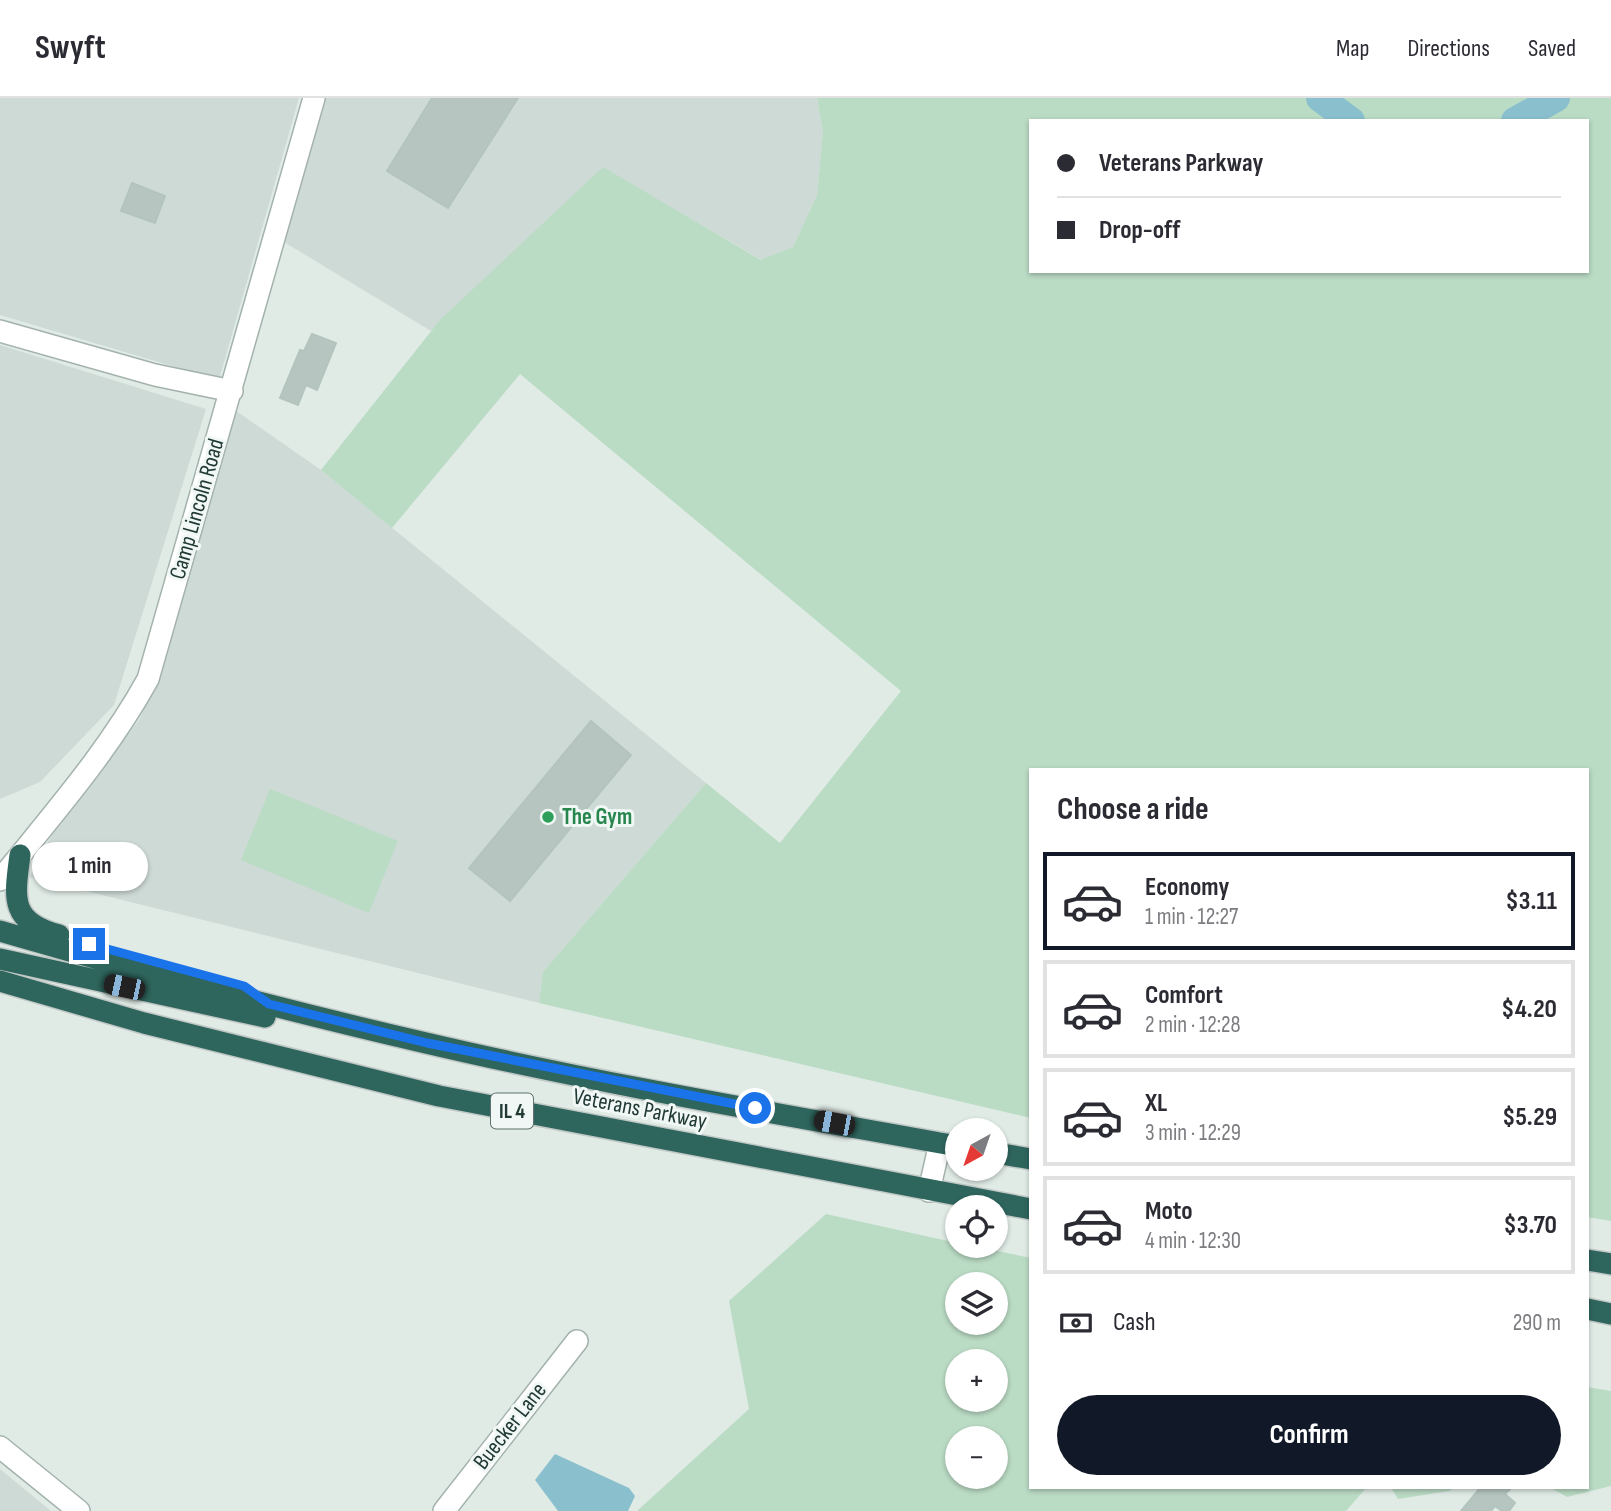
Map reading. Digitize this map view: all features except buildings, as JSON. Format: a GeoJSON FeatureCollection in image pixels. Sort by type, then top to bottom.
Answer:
{"type":"FeatureCollection","features":[{"type":"Feature","properties":{"kind":"highway"},"geometry":{"type":"LineString","coordinates":[[20,855],[17,905],[22,916],[37,928],[244,986],[269,1004]]}},
{"type":"Feature","properties":{"kind":"highway","name":"Veterans Parkway"},"geometry":{"type":"LineString","coordinates":[[0,931],[269,1004],[597,1079],[945,1143]]}},
{"type":"Feature","properties":{"kind":"highway"},"geometry":{"type":"LineString","coordinates":[[0,959],[301,1024],[332,1019]]}},
{"type":"Feature","properties":{"kind":"highway","name":"Veterans Parkway"},"geometry":{"type":"LineString","coordinates":[[0,981],[144,1023],[439,1096],[1029,1209]]}},
{"type":"Feature","properties":{"kind":"highway"},"geometry":{"type":"LineString","coordinates":[[1008,1155],[1029,1159]]}},
{"type":"Feature","properties":{"kind":"highway"},"geometry":{"type":"LineString","coordinates":[[1589,1260],[1611,1264]]}},
{"type":"Feature","properties":{"kind":"street","name":"Camp Lincoln Road"},"geometry":{"type":"LineString","coordinates":[[0,880],[97,758],[131,710],[148,679],[314,98]]}},
{"type":"Feature","properties":{"kind":"street"},"geometry":{"type":"LineString","coordinates":[[0,331],[155,375],[232,391]]}},
{"type":"Feature","properties":{"kind":"street"},"geometry":{"type":"LineString","coordinates":[[929,1191],[945,1151]]}},
{"type":"Feature","properties":{"kind":"street","name":"Buecker Lane"},"geometry":{"type":"LineString","coordinates":[[444,1511],[577,1341]]}},
{"type":"Feature","properties":{"kind":"street"},"geometry":{"type":"LineString","coordinates":[[0,1447],[79,1511]]}},
{"type":"Feature","properties":{"kind":"shaded area"},"geometry":{"type":"Polygon","coordinates":[[[0,98],[299,98],[219,380],[0,315],[0,98]]]}},
{"type":"Feature","properties":{"kind":"shaded area"},"geometry":{"type":"Polygon","coordinates":[[[325,98],[817,98],[823,132],[817,195],[793,247],[762,260],[603,168],[431,331],[284,242],[325,98]]]}},
{"type":"Feature","properties":{"kind":"shaded area"},"geometry":{"type":"Polygon","coordinates":[[[0,345],[206,409],[114,705],[40,782],[0,799],[0,345]]]}},
{"type":"Feature","properties":{"kind":"shaded area"},"geometry":{"type":"Polygon","coordinates":[[[232,408],[321,470],[706,783],[543,972],[539,1003],[29,877],[55,829],[139,720],[156,683],[232,408]]]}},
{"type":"Feature","properties":{"kind":"shaded area"},"geometry":{"type":"Polygon","coordinates":[[[0,1469],[51,1511],[0,1511],[0,1469]]]}},
{"type":"Feature","properties":{"kind":"green space"},"geometry":{"type":"Polygon","coordinates":[[[817,98],[1611,98],[1611,1221],[1589,1217],[1589,768],[1029,768],[1029,1118],[539,1003],[543,972],[706,783],[780,843],[901,691],[520,374],[392,528],[321,470],[440,320],[603,167],[761,260],[793,247],[817,195],[823,132],[817,98]]]}},
{"type":"Feature","properties":{"kind":"green space"},"geometry":{"type":"Polygon","coordinates":[[[270,789],[398,841],[369,913],[241,860],[270,789]]]}},
{"type":"Feature","properties":{"kind":"green space"},"geometry":{"type":"Polygon","coordinates":[[[826,1214],[945,1240],[945,1258],[1008,1258],[1008,1253],[1029,1258],[1029,1489],[1365,1489],[1346,1511],[637,1511],[749,1409],[729,1301],[826,1214]]]}},
{"type":"Feature","properties":{"kind":"green space"},"geometry":{"type":"Polygon","coordinates":[[[1589,1387],[1611,1391],[1611,1486],[1567,1497],[1553,1489],[1589,1489],[1589,1387]]]}},
{"type":"Feature","properties":{"kind":"green space"},"geometry":{"type":"Polygon","coordinates":[[[1392,1489],[1452,1489],[1449,1491],[1398,1499],[1392,1489]]]}},
{"type":"Feature","properties":{"kind":"water"},"geometry":{"type":"Polygon","coordinates":[[[555,1454],[629,1488],[635,1496],[628,1511],[558,1511],[535,1480],[555,1454]]]}},
{"type":"Feature","properties":{"kind":"waterway"},"geometry":{"type":"LineString","coordinates":[[1320,98],[1348,119]]}},
{"type":"Feature","properties":{"kind":"waterway"},"geometry":{"type":"LineString","coordinates":[[1519,119],[1556,98]]}},
{"type":"Feature","properties":{"kind":"place","name":"The Gym"},"geometry":{"type":"Point","coordinates":[548,817]}},
{"type":"Feature","properties":{"kind":"route"},"geometry":{"type":"LineString","coordinates":[[89,944],[244,986],[269,1004],[427,1043],[597,1079],[755,1108]]}}]}
